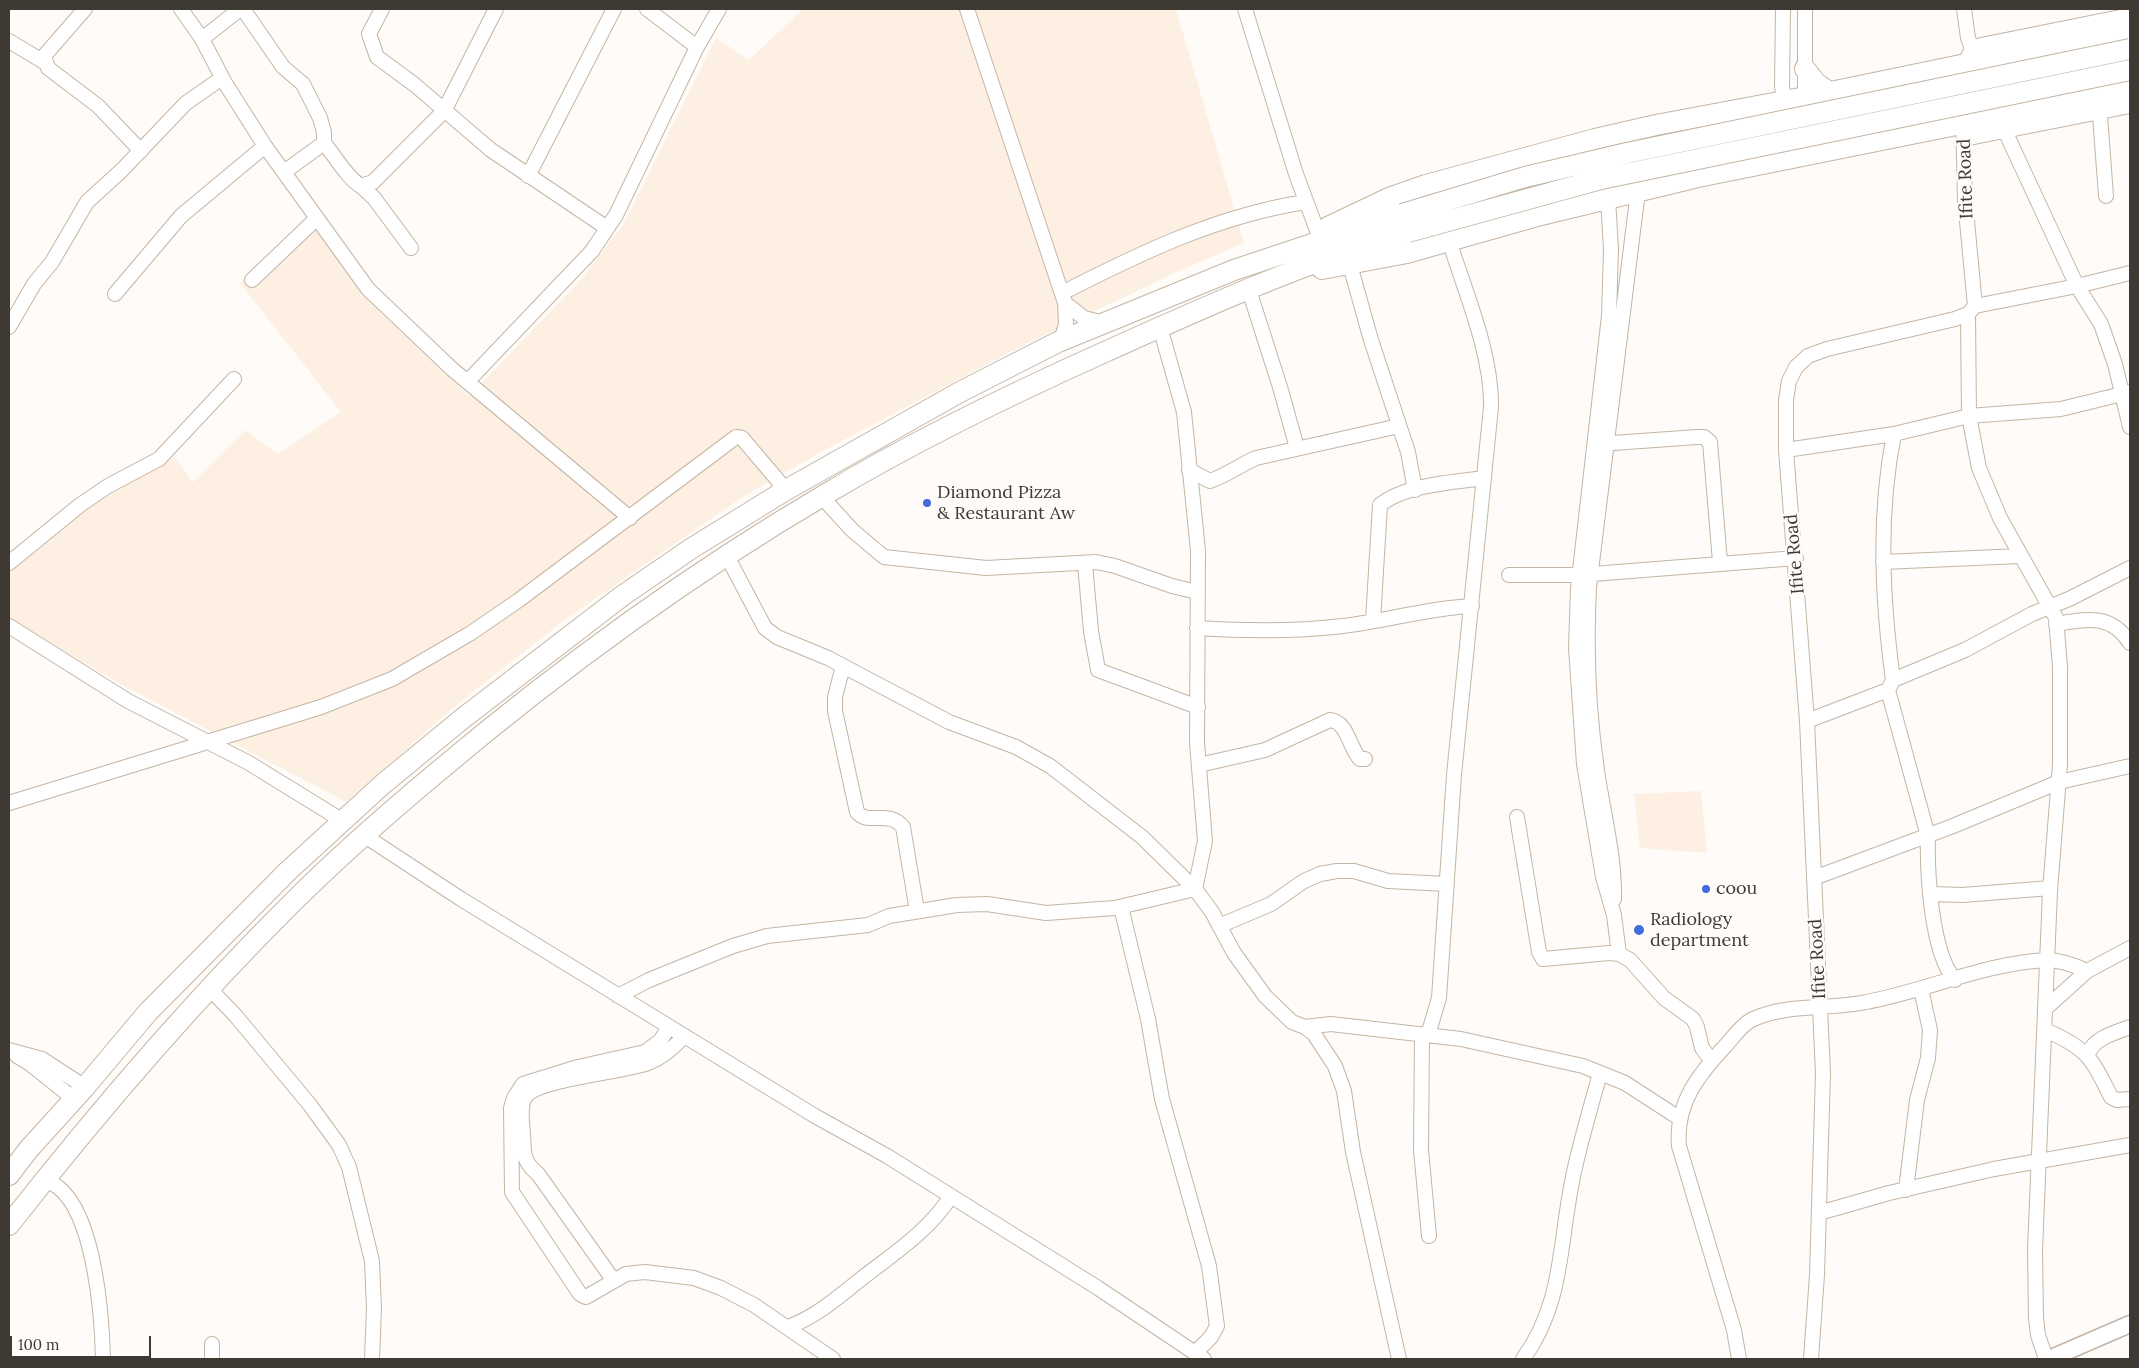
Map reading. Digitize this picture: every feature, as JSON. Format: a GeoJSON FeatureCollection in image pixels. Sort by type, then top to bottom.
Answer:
{"type":"FeatureCollection","features":[{"type":"Feature","properties":{"kind":"highway"},"geometry":{"type":"LineString","coordinates":[[9,1175],[28,1150],[154,1005],[221,937],[343,821],[455,725],[554,647],[692,548],[786,490],[960,392],[1061,341],[1276,254],[1389,198],[1513,160],[1656,125],[1805,97],[2130,30]]}},
{"type":"Feature","properties":{"kind":"highway"},"geometry":{"type":"LineString","coordinates":[[9,1225],[118,1091],[210,989],[290,904],[364,836],[481,735],[613,635],[727,556],[821,496],[980,409],[1160,327],[1360,246],[1405,223],[1525,178],[1627,153],[2130,49]]}},
{"type":"Feature","properties":{"kind":"highway"},"geometry":{"type":"LineString","coordinates":[[1806,69],[1816,83],[1829,92]]}},
{"type":"Feature","properties":{"kind":"highway"},"geometry":{"type":"LineString","coordinates":[[1276,254],[1601,179],[2130,70]]}},
{"type":"Feature","properties":{"kind":"highway"},"geometry":{"type":"LineString","coordinates":[[1283,276],[1407,253],[1608,198],[1809,156],[1964,131],[2099,104],[2130,90]]}},
{"type":"Feature","properties":{"kind":"main road"},"geometry":{"type":"LineString","coordinates":[[2048,1359],[2130,1324]]}},
{"type":"Feature","properties":{"kind":"main road"},"geometry":{"type":"LineString","coordinates":[[2070,1359],[2130,1333]]}},
{"type":"Feature","properties":{"kind":"street"},"geometry":{"type":"LineString","coordinates":[[44,62],[44,56],[85,9]]}},
{"type":"Feature","properties":{"kind":"street"},"geometry":{"type":"LineString","coordinates":[[181,9],[202,39],[222,78],[265,146],[368,289],[467,382],[630,518]]}},
{"type":"Feature","properties":{"kind":"street"},"geometry":{"type":"LineString","coordinates":[[202,39],[242,9],[284,67],[303,84],[320,118],[324,132],[324,143],[353,181],[374,198],[412,248]]}},
{"type":"Feature","properties":{"kind":"street"},"geometry":{"type":"LineString","coordinates":[[382,9],[369,34],[377,57],[415,85],[491,150],[607,228]]}},
{"type":"Feature","properties":{"kind":"street"},"geometry":{"type":"LineString","coordinates":[[361,186],[373,182],[444,111],[496,9]]}},
{"type":"Feature","properties":{"kind":"street"},"geometry":{"type":"LineString","coordinates":[[528,176],[614,9]]}},
{"type":"Feature","properties":{"kind":"street"},"geometry":{"type":"LineString","coordinates":[[647,9],[697,47]]}},
{"type":"Feature","properties":{"kind":"street"},"geometry":{"type":"LineString","coordinates":[[467,382],[592,252],[641,164],[697,47],[719,9]]}},
{"type":"Feature","properties":{"kind":"street"},"geometry":{"type":"LineString","coordinates":[[967,9],[1064,298],[1066,324],[1061,341]]}},
{"type":"Feature","properties":{"kind":"street"},"geometry":{"type":"LineString","coordinates":[[1245,9],[1306,202],[1318,233]]}},
{"type":"Feature","properties":{"kind":"street"},"geometry":{"type":"LineString","coordinates":[[1784,9],[1784,101],[1792,127],[1809,156]]}},
{"type":"Feature","properties":{"kind":"street"},"geometry":{"type":"LineString","coordinates":[[1805,9],[1805,97],[1809,156]]}},
{"type":"Feature","properties":{"kind":"street","name":"Ifite Road"},"geometry":{"type":"LineString","coordinates":[[1811,1359],[1820,1213],[1824,1073],[1807,721],[1796,558],[1786,450],[1786,400],[1790,381],[1796,367],[1808,356],[1827,349],[1971,310],[1965,200],[1964,64],[1968,38],[1964,9]]}},
{"type":"Feature","properties":{"kind":"street"},"geometry":{"type":"LineString","coordinates":[[1964,64],[1997,41],[2130,15]]}},
{"type":"Feature","properties":{"kind":"street"},"geometry":{"type":"LineString","coordinates":[[9,41],[44,62],[48,68],[98,106],[141,151]]}},
{"type":"Feature","properties":{"kind":"street"},"geometry":{"type":"LineString","coordinates":[[9,326],[34,284],[52,262],[87,202],[141,151],[186,103],[222,78]]}},
{"type":"Feature","properties":{"kind":"street"},"geometry":{"type":"LineString","coordinates":[[1964,131],[2005,131],[2099,104],[2130,106]]}},
{"type":"Feature","properties":{"kind":"street"},"geometry":{"type":"LineString","coordinates":[[2099,104],[2106,196]]}},
{"type":"Feature","properties":{"kind":"street"},"geometry":{"type":"LineString","coordinates":[[2005,131],[2077,286],[2101,324],[2125,393],[2130,426]]}},
{"type":"Feature","properties":{"kind":"street"},"geometry":{"type":"LineString","coordinates":[[284,172],[324,143]]}},
{"type":"Feature","properties":{"kind":"street"},"geometry":{"type":"LineString","coordinates":[[115,294],[181,216],[265,146]]}},
{"type":"Feature","properties":{"kind":"street"},"geometry":{"type":"LineString","coordinates":[[1619,954],[1614,914],[1603,878],[1584,764],[1576,648],[1602,444],[1630,263],[1638,192]]}},
{"type":"Feature","properties":{"kind":"street"},"geometry":{"type":"LineString","coordinates":[[1602,444],[1611,262],[1611,229],[1608,198]]}},
{"type":"Feature","properties":{"kind":"street"},"geometry":{"type":"LineString","coordinates":[[1064,298],[1190,232],[1245,215],[1306,202]]}},
{"type":"Feature","properties":{"kind":"street"},"geometry":{"type":"LineString","coordinates":[[252,280],[317,218]]}},
{"type":"Feature","properties":{"kind":"street"},"geometry":{"type":"LineString","coordinates":[[1611,229],[1634,231]]}},
{"type":"Feature","properties":{"kind":"street"},"geometry":{"type":"LineString","coordinates":[[1429,1236],[1421,1150],[1425,1034],[1439,998],[1454,775],[1488,452],[1492,390],[1471,308],[1449,240]]}},
{"type":"Feature","properties":{"kind":"street"},"geometry":{"type":"LineString","coordinates":[[1611,262],[1630,263]]}},
{"type":"Feature","properties":{"kind":"street"},"geometry":{"type":"LineString","coordinates":[[1350,264],[1371,340],[1408,452],[1415,490]]}},
{"type":"Feature","properties":{"kind":"street"},"geometry":{"type":"LineString","coordinates":[[2048,1359],[2038,1335],[2035,1250],[2050,888],[2060,782],[2060,667],[2056,624],[2051,606],[2020,556],[1983,482],[1969,416],[1971,310],[2130,273]]}},
{"type":"Feature","properties":{"kind":"street"},"geometry":{"type":"LineString","coordinates":[[1249,290],[1297,448]]}},
{"type":"Feature","properties":{"kind":"street"},"geometry":{"type":"LineString","coordinates":[[1064,298],[1084,318],[1104,323]]}},
{"type":"Feature","properties":{"kind":"street"},"geometry":{"type":"LineString","coordinates":[[1160,327],[1184,412],[1198,552],[1199,765],[1205,842],[1195,889]]}},
{"type":"Feature","properties":{"kind":"street"},"geometry":{"type":"LineString","coordinates":[[9,563],[80,505],[108,486],[159,459],[234,379]]}},
{"type":"Feature","properties":{"kind":"street"},"geometry":{"type":"LineString","coordinates":[[1786,450],[1894,434],[1969,416],[2061,409],[2100,401],[2125,393]]}},
{"type":"Feature","properties":{"kind":"street"},"geometry":{"type":"LineString","coordinates":[[1189,470],[1210,481],[1226,476],[1242,464],[1256,458],[1399,426]]}},
{"type":"Feature","properties":{"kind":"street"},"geometry":{"type":"LineString","coordinates":[[1894,434],[1886,480],[1883,562],[1885,622],[1891,685],[1928,836],[1931,894],[1936,934],[1945,966],[1955,980]]}},
{"type":"Feature","properties":{"kind":"street"},"geometry":{"type":"LineString","coordinates":[[9,803],[322,707],[392,679],[471,633],[520,600],[736,437],[742,438],[786,490]]}},
{"type":"Feature","properties":{"kind":"street"},"geometry":{"type":"LineString","coordinates":[[1602,444],[1697,437],[1704,438],[1710,442],[1720,562]]}},
{"type":"Feature","properties":{"kind":"street"},"geometry":{"type":"LineString","coordinates":[[1373,621],[1380,505],[1388,499],[1415,490],[1484,478]]}},
{"type":"Feature","properties":{"kind":"street"},"geometry":{"type":"LineString","coordinates":[[821,496],[852,530],[884,557],[986,568],[1096,562],[1115,566],[1172,586],[1197,592]]}},
{"type":"Feature","properties":{"kind":"street"},"geometry":{"type":"LineString","coordinates":[[727,556],[765,628],[777,637],[843,666],[949,722],[1016,747],[1050,766],[1142,838],[1195,889],[1234,953],[1265,996],[1292,1022],[1305,1027],[1314,1034],[1335,1066],[1344,1090],[1353,1152],[1399,1359]]}},
{"type":"Feature","properties":{"kind":"street"},"geometry":{"type":"LineString","coordinates":[[1883,562],[2020,556]]}},
{"type":"Feature","properties":{"kind":"street"},"geometry":{"type":"LineString","coordinates":[[1508,575],[1585,575],[1720,562],[1796,558]]}},
{"type":"Feature","properties":{"kind":"street"},"geometry":{"type":"LineString","coordinates":[[1085,564],[1091,631],[1098,670],[1198,707]]}},
{"type":"Feature","properties":{"kind":"street"},"geometry":{"type":"LineString","coordinates":[[1807,721],[1891,685],[1965,650],[2130,568]]}},
{"type":"Feature","properties":{"kind":"street"},"geometry":{"type":"LineString","coordinates":[[1197,628],[1252,631],[1297,630],[1373,621],[1443,607],[1472,606]]}},
{"type":"Feature","properties":{"kind":"street"},"geometry":{"type":"LineString","coordinates":[[2056,624],[2100,619],[2125,635],[2130,643]]}},
{"type":"Feature","properties":{"kind":"street"},"geometry":{"type":"LineString","coordinates":[[9,626],[128,702],[282,782],[343,821]]}},
{"type":"Feature","properties":{"kind":"street"},"geometry":{"type":"LineString","coordinates":[[843,666],[835,711],[857,812],[865,818],[892,819],[903,827],[917,911]]}},
{"type":"Feature","properties":{"kind":"street"},"geometry":{"type":"LineString","coordinates":[[1199,765],[1265,750],[1330,720],[1335,721],[1344,728],[1356,755],[1360,759],[1365,759]]}},
{"type":"Feature","properties":{"kind":"street"},"geometry":{"type":"LineString","coordinates":[[1814,878],[1928,836],[2060,782],[2130,766]]}},
{"type":"Feature","properties":{"kind":"street"},"geometry":{"type":"LineString","coordinates":[[1517,816],[1539,952],[1544,959],[1619,954],[1630,960],[1664,998],[1693,1019],[1698,1027],[1702,1048],[1711,1060]]}},
{"type":"Feature","properties":{"kind":"street"},"geometry":{"type":"LineString","coordinates":[[364,836],[461,899],[618,996],[951,1196],[1098,1288],[1200,1356],[1217,1326],[1209,1266],[1162,1099],[1148,1019],[1121,907]]}},
{"type":"Feature","properties":{"kind":"street"},"geometry":{"type":"LineString","coordinates":[[1219,926],[1271,904],[1304,881],[1320,874],[1338,871],[1354,872],[1388,881],[1447,884]]}},
{"type":"Feature","properties":{"kind":"street"},"geometry":{"type":"LineString","coordinates":[[1931,894],[1963,895],[2050,888]]}},
{"type":"Feature","properties":{"kind":"street"},"geometry":{"type":"LineString","coordinates":[[618,996],[649,980],[725,949],[767,936],[868,925],[889,916],[957,905],[987,904],[1046,913],[1121,907],[1195,889]]}},
{"type":"Feature","properties":{"kind":"street"},"geometry":{"type":"LineString","coordinates":[[2046,1008],[2087,971],[2130,948]]}},
{"type":"Feature","properties":{"kind":"street"},"geometry":{"type":"LineString","coordinates":[[1739,1359],[1734,1330],[1683,1165],[1679,1146],[1679,1118],[1688,1094],[1711,1060],[1750,1021],[1773,1011],[1869,1002],[2004,966],[2047,960],[2073,965],[2087,971]]}},
{"type":"Feature","properties":{"kind":"street"},"geometry":{"type":"LineString","coordinates":[[210,989],[235,1015],[310,1105],[340,1145],[349,1167],[372,1261],[374,1308],[372,1359]]}},
{"type":"Feature","properties":{"kind":"street"},"geometry":{"type":"LineString","coordinates":[[1906,1190],[1918,1100],[1928,1058],[1930,1030],[1921,989]]}},
{"type":"Feature","properties":{"kind":"street"},"geometry":{"type":"LineString","coordinates":[[1305,1027],[1331,1024],[1425,1034],[1526,1052],[1583,1066],[1625,1083],[1679,1118]]}},
{"type":"Feature","properties":{"kind":"street"},"geometry":{"type":"LineString","coordinates":[[669,1027],[660,1041],[645,1052],[534,1079],[524,1084],[514,1098],[511,1108],[514,1166],[511,1176],[512,1192],[580,1294],[586,1297],[626,1274],[645,1272],[694,1278],[721,1288],[746,1301],[788,1327],[833,1359]]}},
{"type":"Feature","properties":{"kind":"street"},"geometry":{"type":"LineString","coordinates":[[2088,1054],[2091,1046],[2105,1037],[2130,1027]]}},
{"type":"Feature","properties":{"kind":"street"},"geometry":{"type":"LineString","coordinates":[[2045,1030],[2066,1039],[2088,1054],[2111,1097],[2117,1100],[2130,1098]]}},
{"type":"Feature","properties":{"kind":"street"},"geometry":{"type":"LineString","coordinates":[[614,1281],[538,1174],[526,1163],[522,1110],[525,1096],[532,1091],[549,1085],[647,1064],[664,1056],[685,1036]]}},
{"type":"Feature","properties":{"kind":"street"},"geometry":{"type":"LineString","coordinates":[[9,1050],[42,1059],[79,1093]]}},
{"type":"Feature","properties":{"kind":"street"},"geometry":{"type":"LineString","coordinates":[[9,1055],[29,1063],[79,1093]]}},
{"type":"Feature","properties":{"kind":"street"},"geometry":{"type":"LineString","coordinates":[[1523,1359],[1538,1339],[1550,1309],[1572,1177],[1600,1073]]}},
{"type":"Feature","properties":{"kind":"street"},"geometry":{"type":"LineString","coordinates":[[1820,1213],[1906,1190],[2040,1159],[2130,1145]]}},
{"type":"Feature","properties":{"kind":"street"},"geometry":{"type":"LineString","coordinates":[[44,1180],[58,1187],[71,1203],[83,1230],[95,1267],[103,1359]]}},
{"type":"Feature","properties":{"kind":"street"},"geometry":{"type":"LineString","coordinates":[[788,1327],[808,1320],[927,1226],[951,1196]]}},
{"type":"Feature","properties":{"kind":"street"},"geometry":{"type":"LineString","coordinates":[[803,1338],[808,1320]]}},
{"type":"Feature","properties":{"kind":"street"},"geometry":{"type":"LineString","coordinates":[[212,1344],[212,1359]]}},
{"type":"Feature","properties":{"kind":"shaded area"},"geometry":{"type":"Polygon","coordinates":[[[803,9],[1176,9],[1244,243],[1183,269],[1010,352],[821,452],[738,500],[562,622],[460,702],[346,802],[124,686],[9,618],[9,571],[48,537],[87,508],[175,457],[193,482],[245,430],[278,454],[341,412],[240,283],[308,218],[380,312],[469,396],[578,283],[623,225],[716,38],[749,60],[803,9]]]}},
{"type":"Feature","properties":{"kind":"shaded area"},"geometry":{"type":"Polygon","coordinates":[[[1701,791],[1707,853],[1640,848],[1634,794],[1701,791]]]}},
{"type":"Feature","properties":{"kind":"place","name":"Diamond Pizza & Restaurant Aw"},"geometry":{"type":"Point","coordinates":[927,503]}},
{"type":"Feature","properties":{"kind":"place","name":"coou"},"geometry":{"type":"Point","coordinates":[1706,889]}},
{"type":"Feature","properties":{"kind":"place","name":"Radiology department"},"geometry":{"type":"Point","coordinates":[1639,930]}}]}
